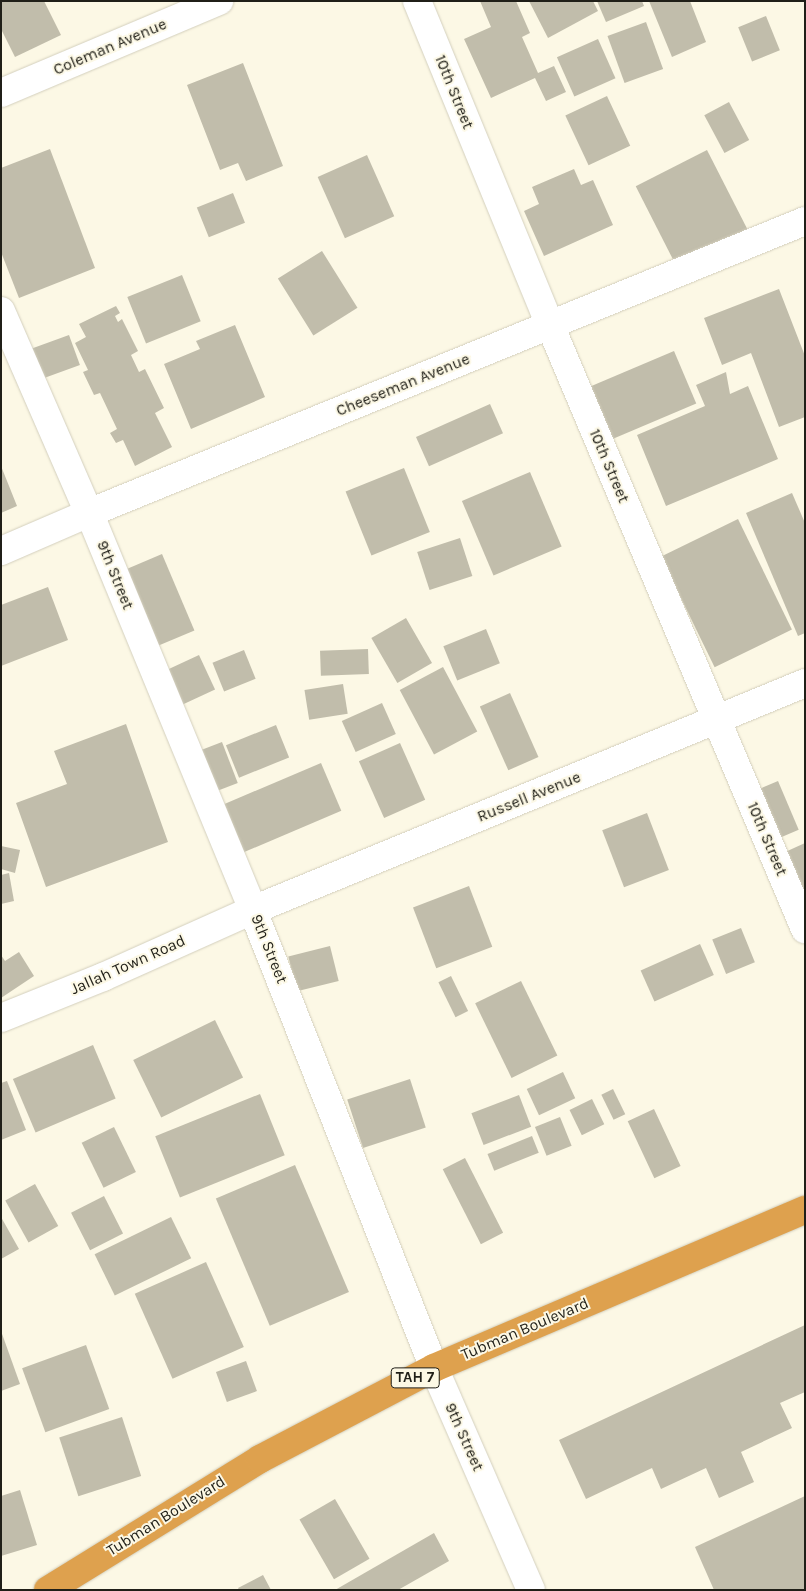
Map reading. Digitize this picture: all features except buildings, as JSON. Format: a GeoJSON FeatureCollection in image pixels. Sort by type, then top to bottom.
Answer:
{"type":"FeatureCollection","features":[{"type":"Feature","properties":{"kind":"highway","name":"Tubman Boulevard"},"geometry":{"type":"LineString","coordinates":[[48,1590],[260,1459],[434,1368],[805,1210]]}},
{"type":"Feature","properties":{"kind":"street","name":"Coleman Avenue"},"geometry":{"type":"LineString","coordinates":[[1,94],[219,1]]}},
{"type":"Feature","properties":{"kind":"street","name":"10th Street"},"geometry":{"type":"LineString","coordinates":[[417,1],[550,325],[805,929]]}},
{"type":"Feature","properties":{"kind":"street","name":"Cheeseman Avenue"},"geometry":{"type":"LineString","coordinates":[[1,551],[89,513],[805,221]]}},
{"type":"Feature","properties":{"kind":"street","name":"9th Street"},"geometry":{"type":"LineString","coordinates":[[1,311],[89,513],[253,910],[434,1368],[531,1590]]}},
{"type":"Feature","properties":{"kind":"street","name":"Russell Avenue"},"geometry":{"type":"LineString","coordinates":[[253,910],[717,721],[805,683]]}},
{"type":"Feature","properties":{"kind":"street","name":"Jallah Town Road"},"geometry":{"type":"LineString","coordinates":[[1,1018],[103,978],[253,910]]}}]}
